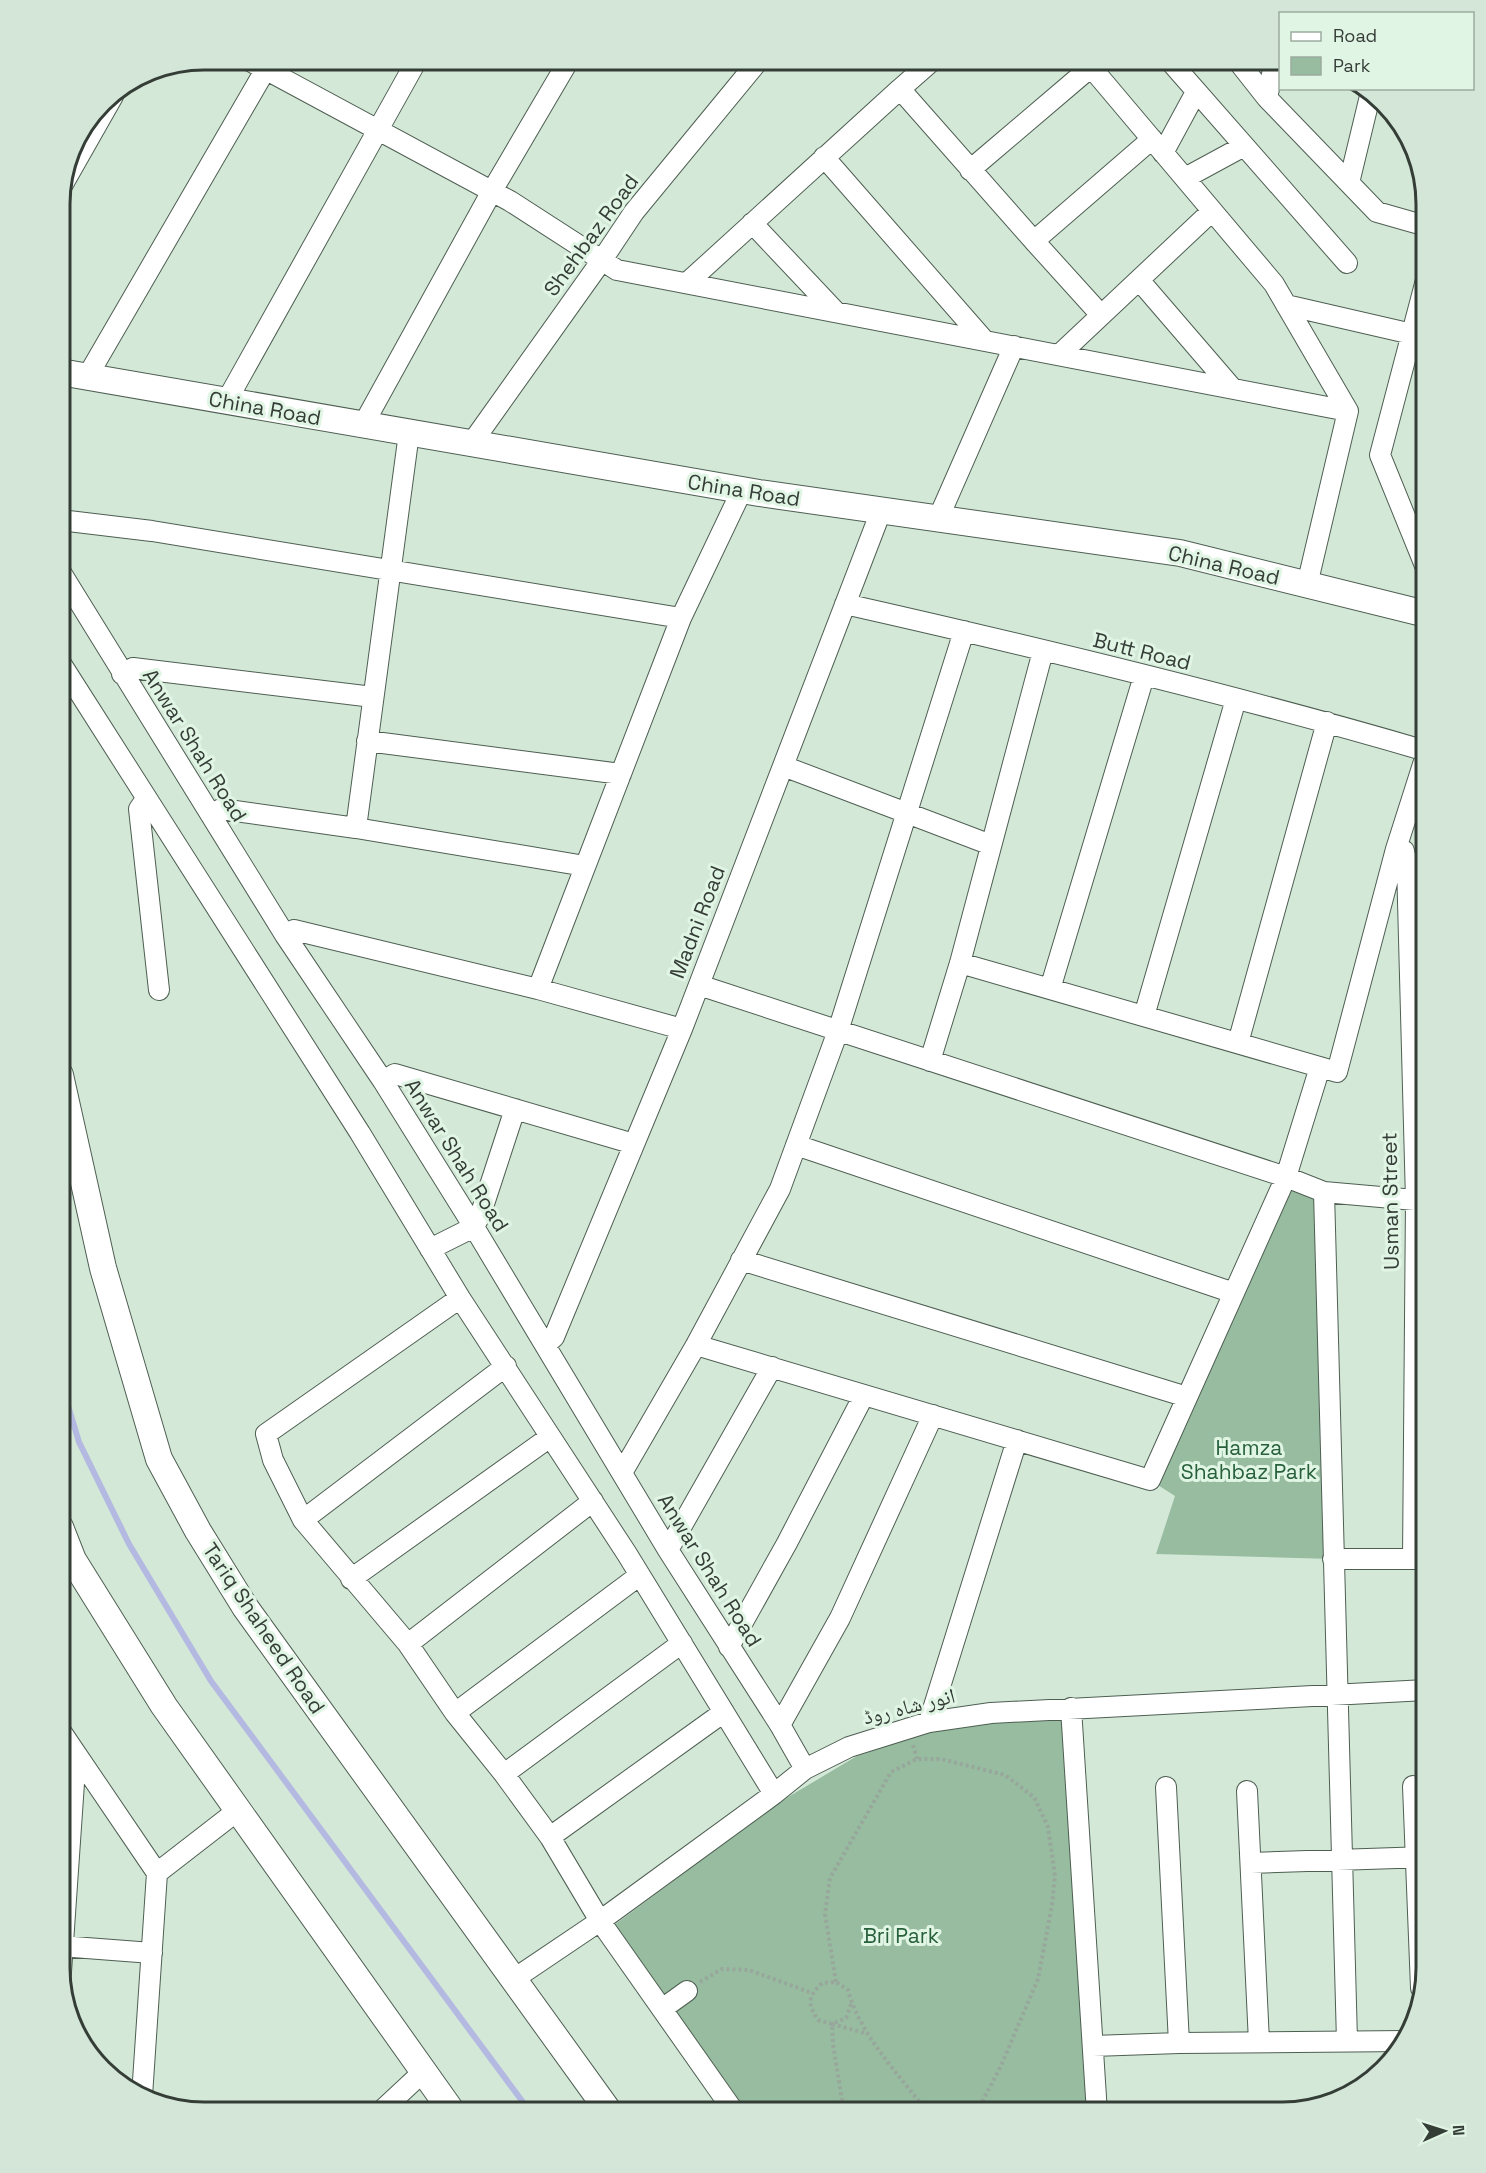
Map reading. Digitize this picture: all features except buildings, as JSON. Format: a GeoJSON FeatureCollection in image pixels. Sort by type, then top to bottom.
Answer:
{"type":"FeatureCollection","features":[{"type":"Feature","properties":{"kind":"main road","name":"China Road"},"geometry":{"type":"LineString","coordinates":[[71,374],[742,490],[1179,553],[1416,612]]}},
{"type":"Feature","properties":{"kind":"main road","name":"Tariq Shaheed Road"},"geometry":{"type":"LineString","coordinates":[[71,1124],[103,1268],[159,1459],[198,1531],[245,1607],[602,2102]]}},
{"type":"Feature","properties":{"kind":"main road"},"geometry":{"type":"LineString","coordinates":[[71,1555],[152,1687],[237,1811],[445,2102]]}},
{"type":"Feature","properties":{"kind":"street"},"geometry":{"type":"LineString","coordinates":[[87,377],[265,71]]}},
{"type":"Feature","properties":{"kind":"street"},"geometry":{"type":"LineString","coordinates":[[278,71],[377,130],[492,191],[617,270],[1348,411]]}},
{"type":"Feature","properties":{"kind":"street"},"geometry":{"type":"LineString","coordinates":[[226,402],[411,71]]}},
{"type":"Feature","properties":{"kind":"street"},"geometry":{"type":"LineString","coordinates":[[363,425],[492,191],[563,71]]}},
{"type":"Feature","properties":{"kind":"street","name":"Shehbaz Road"},"geometry":{"type":"LineString","coordinates":[[471,444],[634,212],[750,71]]}},
{"type":"Feature","properties":{"kind":"street"},"geometry":{"type":"LineString","coordinates":[[687,283],[920,71]]}},
{"type":"Feature","properties":{"kind":"street"},"geometry":{"type":"LineString","coordinates":[[970,170],[1080,71]]}},
{"type":"Feature","properties":{"kind":"street"},"geometry":{"type":"LineString","coordinates":[[1094,71],[1274,284],[1348,411],[1307,585]]}},
{"type":"Feature","properties":{"kind":"street"},"geometry":{"type":"LineString","coordinates":[[1178,71],[1347,263]]}},
{"type":"Feature","properties":{"kind":"street"},"geometry":{"type":"LineString","coordinates":[[1246,71],[1267,98],[1377,212],[1416,223]]}},
{"type":"Feature","properties":{"kind":"street"},"geometry":{"type":"LineString","coordinates":[[1267,98],[1273,71]]}},
{"type":"Feature","properties":{"kind":"street"},"geometry":{"type":"LineString","coordinates":[[900,89],[1101,315]]}},
{"type":"Feature","properties":{"kind":"street"},"geometry":{"type":"LineString","coordinates":[[1034,241],[1158,146],[1196,92]]}},
{"type":"Feature","properties":{"kind":"street"},"geometry":{"type":"LineString","coordinates":[[1349,183],[1368,103]]}},
{"type":"Feature","properties":{"kind":"street"},"geometry":{"type":"LineString","coordinates":[[83,149],[92,134]]}},
{"type":"Feature","properties":{"kind":"street"},"geometry":{"type":"LineString","coordinates":[[1185,178],[1244,146]]}},
{"type":"Feature","properties":{"kind":"street"},"geometry":{"type":"LineString","coordinates":[[824,157],[984,340]]}},
{"type":"Feature","properties":{"kind":"street"},"geometry":{"type":"LineString","coordinates":[[1059,354],[1212,211]]}},
{"type":"Feature","properties":{"kind":"street"},"geometry":{"type":"LineString","coordinates":[[752,223],[836,312]]}},
{"type":"Feature","properties":{"kind":"street"},"geometry":{"type":"LineString","coordinates":[[1138,280],[1232,388]]}},
{"type":"Feature","properties":{"kind":"street"},"geometry":{"type":"LineString","coordinates":[[1286,305],[1412,334]]}},
{"type":"Feature","properties":{"kind":"street"},"geometry":{"type":"LineString","coordinates":[[1416,319],[1380,455],[1416,543]]}},
{"type":"Feature","properties":{"kind":"street"},"geometry":{"type":"LineString","coordinates":[[938,519],[1014,346]]}},
{"type":"Feature","properties":{"kind":"street"},"geometry":{"type":"LineString","coordinates":[[356,828],[410,433]]}},
{"type":"Feature","properties":{"kind":"street"},"geometry":{"type":"LineString","coordinates":[[538,989],[681,618],[742,490]]}},
{"type":"Feature","properties":{"kind":"street","name":"Madni Road"},"geometry":{"type":"LineString","coordinates":[[545,1345],[554,1337],[682,1029],[881,510]]}},
{"type":"Feature","properties":{"kind":"street"},"geometry":{"type":"LineString","coordinates":[[71,521],[152,531],[681,618]]}},
{"type":"Feature","properties":{"kind":"street","name":"Anwar Shah Road"},"geometry":{"type":"LineString","coordinates":[[71,589],[285,935],[383,1081],[474,1227],[623,1471],[668,1550],[780,1725],[805,1769]]}},
{"type":"Feature","properties":{"kind":"street","name":"Butt Road"},"geometry":{"type":"LineString","coordinates":[[845,604],[964,631],[1327,722],[1416,750]]}},
{"type":"Feature","properties":{"kind":"street"},"geometry":{"type":"LineString","coordinates":[[623,1471],[696,1345],[780,1189],[838,1031],[964,631]]}},
{"type":"Feature","properties":{"kind":"street"},"geometry":{"type":"LineString","coordinates":[[930,1061],[960,963],[1043,651]]}},
{"type":"Feature","properties":{"kind":"street"},"geometry":{"type":"LineString","coordinates":[[122,674],[133,668],[373,697]]}},
{"type":"Feature","properties":{"kind":"street"},"geometry":{"type":"LineString","coordinates":[[1050,989],[1144,676]]}},
{"type":"Feature","properties":{"kind":"street"},"geometry":{"type":"LineString","coordinates":[[71,680],[360,1133],[460,1298],[640,1575],[774,1794]]}},
{"type":"Feature","properties":{"kind":"street"},"geometry":{"type":"LineString","coordinates":[[1144,1016],[1236,699]]}},
{"type":"Feature","properties":{"kind":"street"},"geometry":{"type":"LineString","coordinates":[[1238,1044],[1327,722]]}},
{"type":"Feature","properties":{"kind":"street"},"geometry":{"type":"LineString","coordinates":[[367,741],[621,774]]}},
{"type":"Feature","properties":{"kind":"street"},"geometry":{"type":"LineString","coordinates":[[783,766],[992,845]]}},
{"type":"Feature","properties":{"kind":"street"},"geometry":{"type":"LineString","coordinates":[[960,963],[1337,1072],[1396,849],[1416,785]]}},
{"type":"Feature","properties":{"kind":"street"},"geometry":{"type":"LineString","coordinates":[[146,799],[139,809],[159,990]]}},
{"type":"Feature","properties":{"kind":"street"},"geometry":{"type":"LineString","coordinates":[[211,815],[221,809],[356,828],[585,866]]}},
{"type":"Feature","properties":{"kind":"street","name":"Usman Street"},"geometry":{"type":"LineString","coordinates":[[1396,849],[1404,851],[1407,864],[1416,1081]]}},
{"type":"Feature","properties":{"kind":"street"},"geometry":{"type":"LineString","coordinates":[[285,935],[294,930],[538,989],[682,1029]]}},
{"type":"Feature","properties":{"kind":"street"},"geometry":{"type":"LineString","coordinates":[[699,985],[1286,1177],[1324,1192],[1416,1201]]}},
{"type":"Feature","properties":{"kind":"street"},"geometry":{"type":"LineString","coordinates":[[696,1345],[1150,1480],[1286,1177],[1320,1067]]}},
{"type":"Feature","properties":{"kind":"street"},"geometry":{"type":"LineString","coordinates":[[383,1081],[395,1074],[634,1144]]}},
{"type":"Feature","properties":{"kind":"street"},"geometry":{"type":"LineString","coordinates":[[430,1249],[474,1227],[481,1213],[515,1109]]}},
{"type":"Feature","properties":{"kind":"street"},"geometry":{"type":"LineString","coordinates":[[796,1145],[1234,1293]]}},
{"type":"Feature","properties":{"kind":"street"},"geometry":{"type":"LineString","coordinates":[[1324,1192],[1347,2042]]}},
{"type":"Feature","properties":{"kind":"street"},"geometry":{"type":"LineString","coordinates":[[741,1260],[1187,1397]]}},
{"type":"Feature","properties":{"kind":"street"},"geometry":{"type":"LineString","coordinates":[[460,1298],[266,1434],[273,1460],[303,1520],[408,1644],[455,1713],[550,1837],[600,1921],[727,2102]]}},
{"type":"Feature","properties":{"kind":"street"},"geometry":{"type":"LineString","coordinates":[[303,1520],[506,1366]]}},
{"type":"Feature","properties":{"kind":"street"},"geometry":{"type":"LineString","coordinates":[[668,1550],[772,1367]]}},
{"type":"Feature","properties":{"kind":"street"},"geometry":{"type":"LineString","coordinates":[[729,1647],[787,1543],[864,1395]]}},
{"type":"Feature","properties":{"kind":"street"},"geometry":{"type":"LineString","coordinates":[[780,1725],[840,1618],[933,1415]]}},
{"type":"Feature","properties":{"kind":"street"},"geometry":{"type":"LineString","coordinates":[[351,1579],[550,1437]]}},
{"type":"Feature","properties":{"kind":"street"},"geometry":{"type":"LineString","coordinates":[[928,1722],[1017,1440]]}},
{"type":"Feature","properties":{"kind":"street"},"geometry":{"type":"LineString","coordinates":[[408,1644],[592,1501]]}},
{"type":"Feature","properties":{"kind":"street"},"geometry":{"type":"LineString","coordinates":[[1333,1559],[1416,1559]]}},
{"type":"Feature","properties":{"kind":"street"},"geometry":{"type":"LineString","coordinates":[[455,1713],[640,1575]]}},
{"type":"Feature","properties":{"kind":"street"},"geometry":{"type":"LineString","coordinates":[[504,1774],[682,1643]]}},
{"type":"Feature","properties":{"kind":"street","name":"انور شاہ روڈ"},"geometry":{"type":"LineString","coordinates":[[514,1979],[600,1921],[805,1769],[849,1747],[928,1722],[991,1713],[1416,1691]]}},
{"type":"Feature","properties":{"kind":"street"},"geometry":{"type":"LineString","coordinates":[[1071,1708],[1096,2102]]}},
{"type":"Feature","properties":{"kind":"street"},"geometry":{"type":"LineString","coordinates":[[550,1837],[724,1712]]}},
{"type":"Feature","properties":{"kind":"street"},"geometry":{"type":"LineString","coordinates":[[71,1746],[157,1873],[143,2087]]}},
{"type":"Feature","properties":{"kind":"street"},"geometry":{"type":"LineString","coordinates":[[71,1818],[76,1754]]}},
{"type":"Feature","properties":{"kind":"street"},"geometry":{"type":"LineString","coordinates":[[1413,1786],[1416,1813]]}},
{"type":"Feature","properties":{"kind":"street"},"geometry":{"type":"LineString","coordinates":[[1166,1787],[1179,2043]]}},
{"type":"Feature","properties":{"kind":"street"},"geometry":{"type":"LineString","coordinates":[[1247,1791],[1259,2042]]}},
{"type":"Feature","properties":{"kind":"street"},"geometry":{"type":"LineString","coordinates":[[157,1873],[237,1811]]}},
{"type":"Feature","properties":{"kind":"street"},"geometry":{"type":"LineString","coordinates":[[1251,1863],[1416,1857]]}},
{"type":"Feature","properties":{"kind":"street"},"geometry":{"type":"LineString","coordinates":[[71,1947],[152,1953]]}},
{"type":"Feature","properties":{"kind":"street"},"geometry":{"type":"LineString","coordinates":[[662,2009],[687,1991]]}},
{"type":"Feature","properties":{"kind":"street"},"geometry":{"type":"LineString","coordinates":[[1093,2046],[1393,2041]]}},
{"type":"Feature","properties":{"kind":"street"},"geometry":{"type":"LineString","coordinates":[[391,2102],[423,2072]]}},
{"type":"Feature","properties":{"kind":"path"},"geometry":{"type":"LineString","coordinates":[[836,1982],[825,1914],[830,1878],[891,1772],[917,1759],[941,1759],[1005,1775],[1034,1797],[1048,1827],[1055,1876],[1052,1905],[1038,1979],[1000,2068],[982,2102]]}},
{"type":"Feature","properties":{"kind":"path"},"geometry":{"type":"LineString","coordinates":[[687,1991],[722,1969],[748,1970],[812,1993]]}},
{"type":"Feature","properties":{"kind":"path"},"geometry":{"type":"LineString","coordinates":[[868,2035],[818,2020],[810,2008],[812,1993],[822,1983],[836,1982],[848,1990],[851,2004],[868,2035],[920,2102]]}},
{"type":"Feature","properties":{"kind":"path"},"geometry":{"type":"LineString","coordinates":[[832,2024],[846,2018],[851,2004]]}},
{"type":"Feature","properties":{"kind":"path"},"geometry":{"type":"LineString","coordinates":[[832,2024],[842,2102]]}},
{"type":"Feature","properties":{"kind":"green space","name":"Hamza Shahbaz Park"},"geometry":{"type":"Polygon","coordinates":[[[1286,1177],[1324,1192],[1333,1559],[1156,1554],[1175,1496],[1150,1480],[1286,1177]]]}},
{"type":"Feature","properties":{"kind":"green space","name":"Bri Park"},"geometry":{"type":"Polygon","coordinates":[[[1063,1715],[1089,2102],[738,2102],[613,1926],[778,1803],[857,1756],[929,1732],[992,1720],[1063,1715]]]}},
{"type":"Feature","properties":{"kind":"waterway"},"geometry":{"type":"LineString","coordinates":[[71,1415],[79,1442],[129,1544],[211,1681],[523,2102]]}}]}
